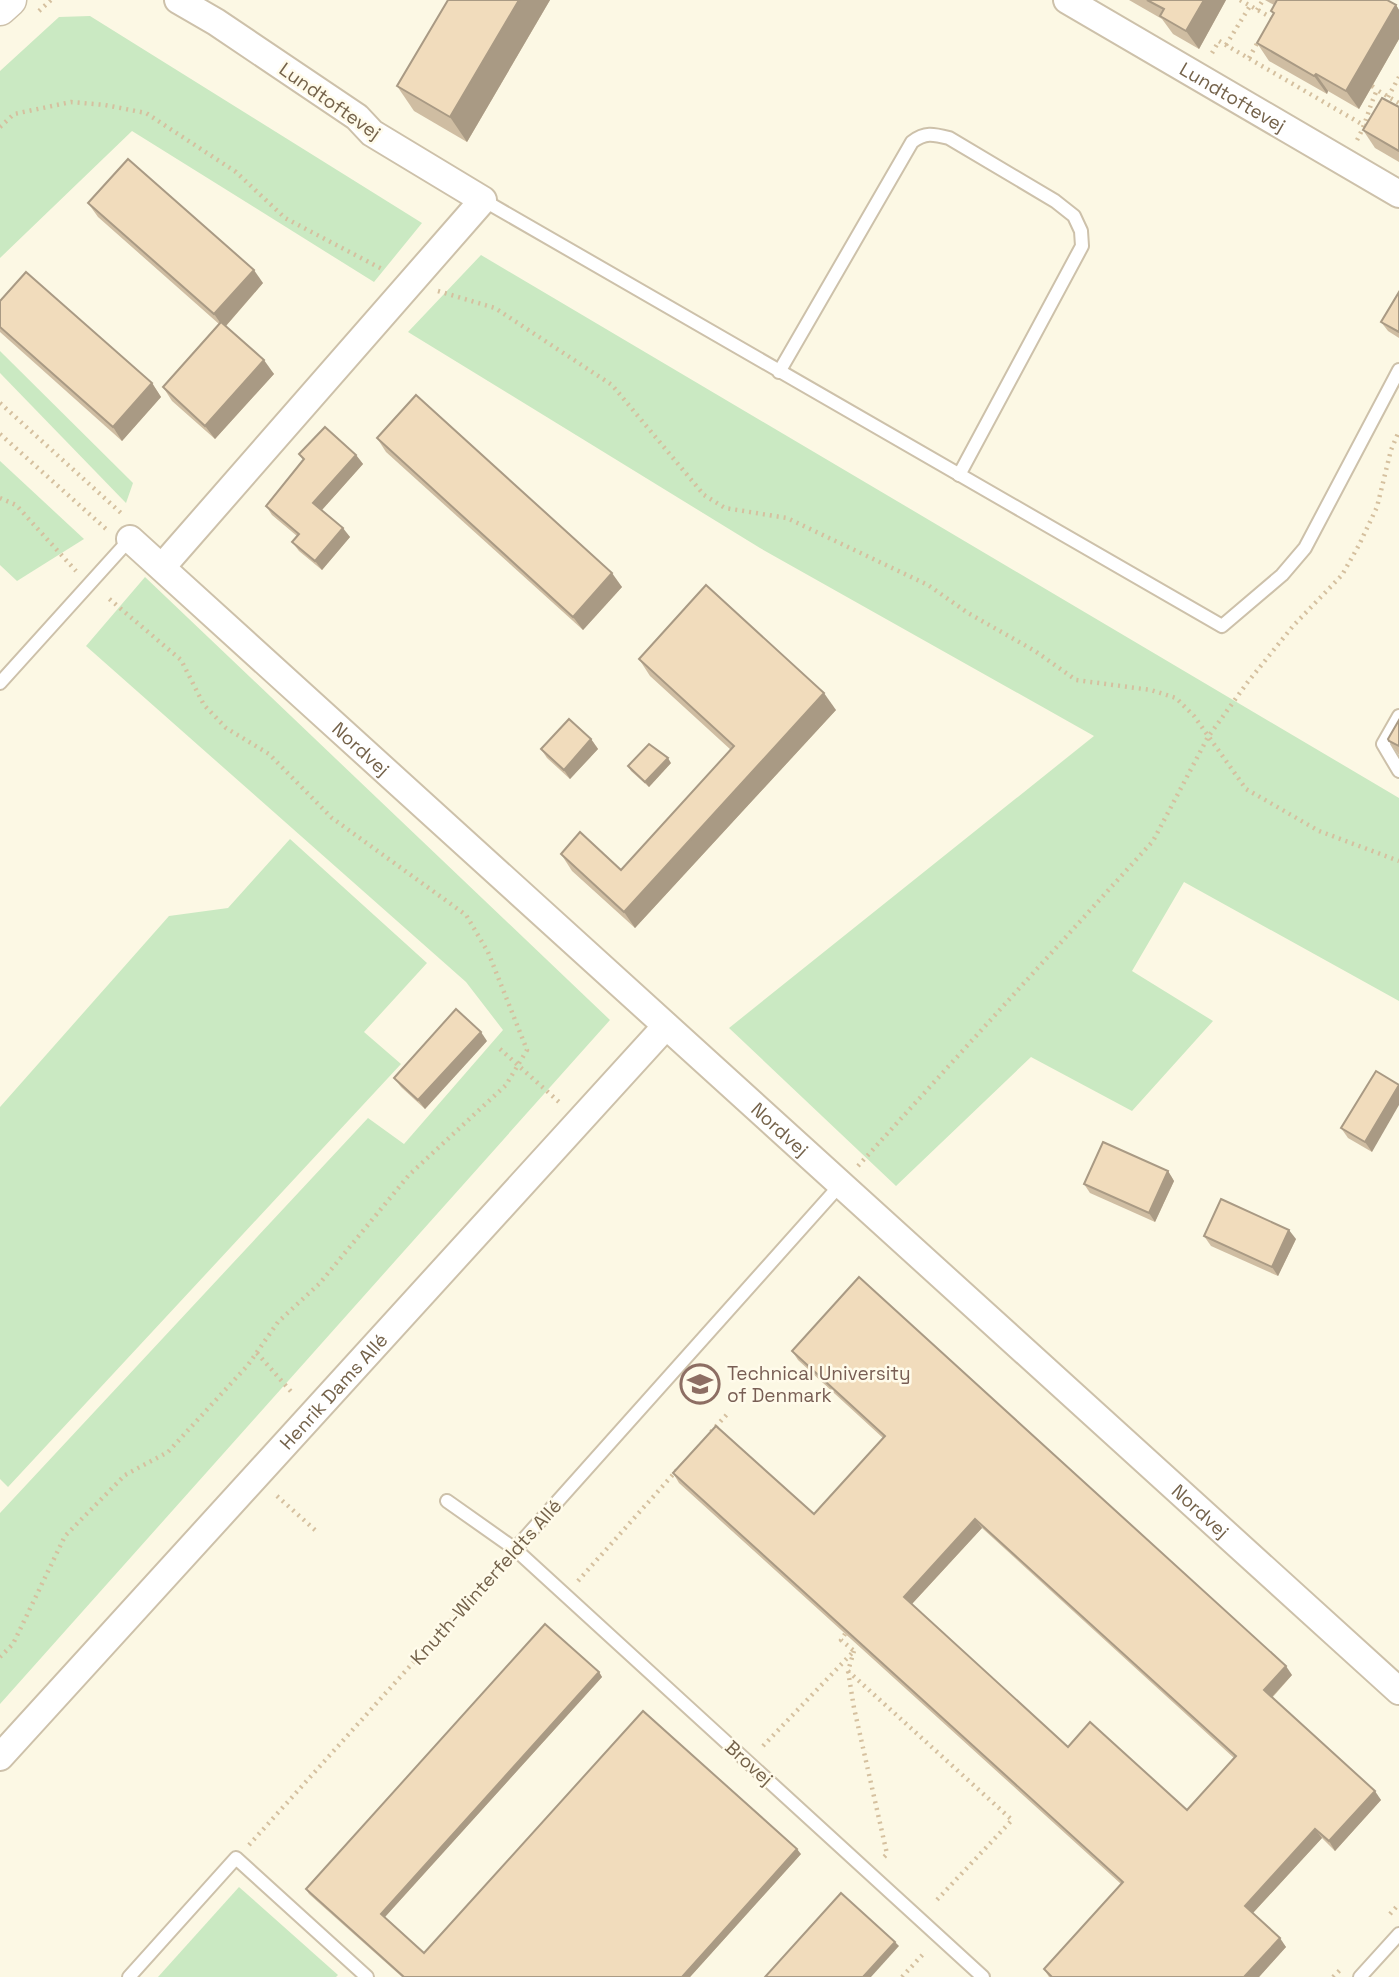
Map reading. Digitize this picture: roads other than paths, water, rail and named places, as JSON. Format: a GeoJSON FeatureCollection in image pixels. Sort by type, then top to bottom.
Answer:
{"type":"FeatureCollection","features":[{"type":"Feature","properties":{"kind":"street"},"geometry":{"type":"LineString","coordinates":[[0,9],[10,0]]}},
{"type":"Feature","properties":{"kind":"street","name":"Lundtoftevej"},"geometry":{"type":"LineString","coordinates":[[178,0],[357,117],[372,133],[483,200]]}},
{"type":"Feature","properties":{"kind":"street","name":"Lundtoftevej"},"geometry":{"type":"LineString","coordinates":[[1067,0],[1399,194]]}},
{"type":"Feature","properties":{"kind":"street"},"geometry":{"type":"LineString","coordinates":[[162,567],[483,200]]}},
{"type":"Feature","properties":{"kind":"street","name":"Nordvej"},"geometry":{"type":"LineString","coordinates":[[130,539],[1399,1691]]}},
{"type":"Feature","properties":{"kind":"street","name":"Henrik Dams Allé"},"geometry":{"type":"LineString","coordinates":[[0,1757],[666,1026]]}},
{"type":"Feature","properties":{"kind":"lane"},"geometry":{"type":"LineString","coordinates":[[779,372],[912,142],[930,133],[949,138],[1055,201],[1074,216],[1081,231],[1082,246],[959,475]]}},
{"type":"Feature","properties":{"kind":"lane"},"geometry":{"type":"LineString","coordinates":[[483,200],[1222,626],[1282,575],[1305,548],[1399,370]]}},
{"type":"Feature","properties":{"kind":"lane"},"geometry":{"type":"LineString","coordinates":[[0,684],[130,539]]}},
{"type":"Feature","properties":{"kind":"lane"},"geometry":{"type":"LineString","coordinates":[[1399,716],[1383,744],[1399,771]]}},
{"type":"Feature","properties":{"kind":"lane","name":"Knuth-Winterfeldts Allé"},"geometry":{"type":"LineString","coordinates":[[515,1549],[841,1184]]}},
{"type":"Feature","properties":{"kind":"lane","name":"Brovej"},"geometry":{"type":"LineString","coordinates":[[447,1501],[515,1549],[983,1977]]}},
{"type":"Feature","properties":{"kind":"lane"},"geometry":{"type":"LineString","coordinates":[[129,1977],[236,1858],[363,1976]]}},
{"type":"Feature","properties":{"kind":"lane"},"geometry":{"type":"LineString","coordinates":[[1360,1977],[1399,1934]]}},
{"type":"Feature","properties":{"kind":"place","name":"Technical University of Denmark"},"geometry":{"type":"Point","coordinates":[700,1384]}}]}
